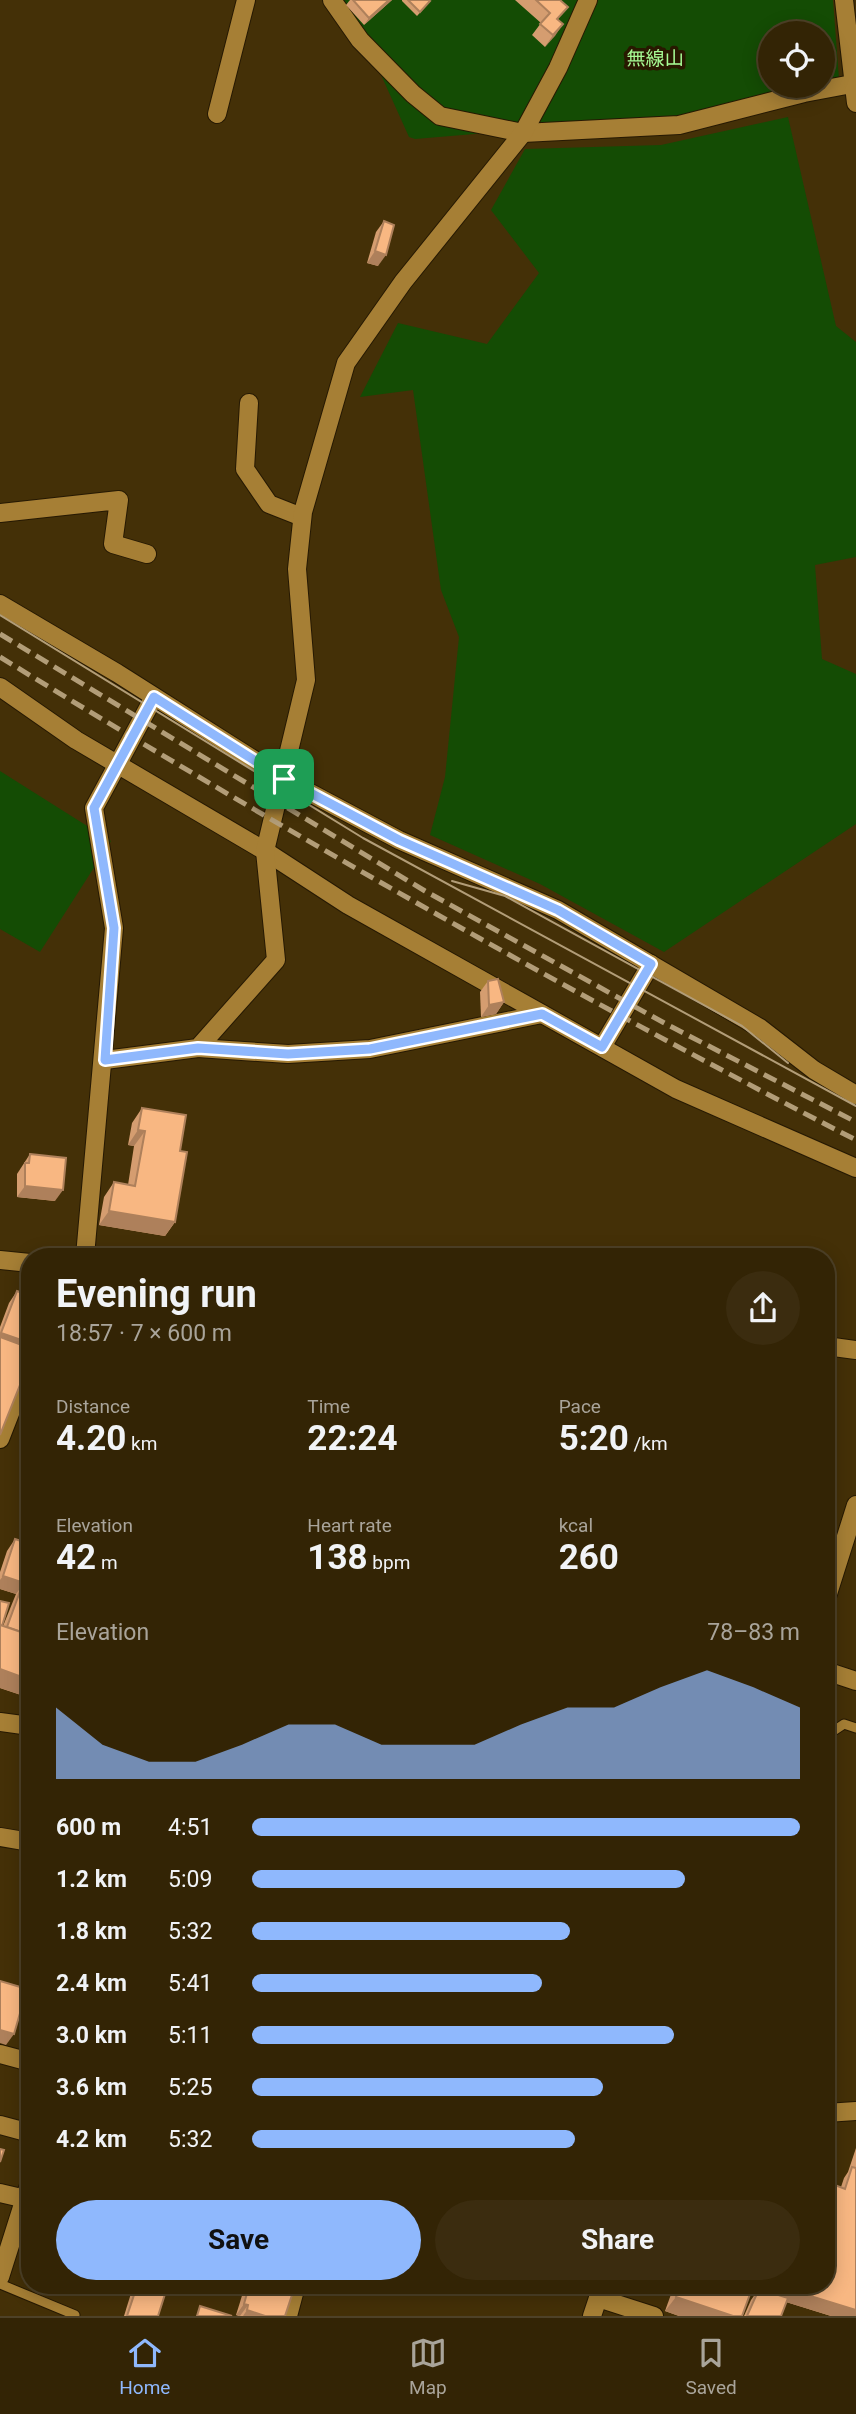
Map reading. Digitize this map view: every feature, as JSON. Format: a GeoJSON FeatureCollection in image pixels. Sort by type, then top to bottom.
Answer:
{"type":"FeatureCollection","features":[{"type":"Feature","properties":{"kind":"street"},"geometry":{"type":"LineString","coordinates":[[217,114],[246,0]]}},
{"type":"Feature","properties":{"kind":"street"},"geometry":{"type":"LineString","coordinates":[[332,0],[360,40],[413,94],[440,116],[523,132],[679,125],[804,93],[852,84]]}},
{"type":"Feature","properties":{"kind":"street"},"geometry":{"type":"LineString","coordinates":[[198,1048],[276,960],[265,851],[306,680],[297,569],[302,517],[346,362],[403,282],[523,132],[558,68],[588,0]]}},
{"type":"Feature","properties":{"kind":"street"},"geometry":{"type":"LineString","coordinates":[[844,0],[856,103]]}},
{"type":"Feature","properties":{"kind":"street"},"geometry":{"type":"LineString","coordinates":[[249,402],[244,469],[269,504],[302,517]]}},
{"type":"Feature","properties":{"kind":"street"},"geometry":{"type":"LineString","coordinates":[[0,513],[119,500],[113,544],[147,554]]}},
{"type":"Feature","properties":{"kind":"street"},"geometry":{"type":"LineString","coordinates":[[3,602],[284,779],[399,840],[558,910],[760,1028],[814,1070],[856,1095]]}},
{"type":"Feature","properties":{"kind":"street"},"geometry":{"type":"LineString","coordinates":[[0,687],[117,765],[265,851],[348,905],[676,1089],[856,1168]]}},
{"type":"Feature","properties":{"kind":"street"},"geometry":{"type":"LineString","coordinates":[[86,1248],[105,1060],[114,928],[94,808],[154,697]]}},
{"type":"Feature","properties":{"kind":"street"},"geometry":{"type":"LineString","coordinates":[[602,1047],[651,964]]}},
{"type":"Feature","properties":{"kind":"street"},"geometry":{"type":"LineString","coordinates":[[105,1060],[198,1048],[288,1054],[370,1049],[542,1014]]}},
{"type":"Feature","properties":{"kind":"street"},"geometry":{"type":"LineString","coordinates":[[0,1260],[21,1262]]}},
{"type":"Feature","properties":{"kind":"street"},"geometry":{"type":"LineString","coordinates":[[835,1347],[856,1350]]}},
{"type":"Feature","properties":{"kind":"street"},"geometry":{"type":"LineString","coordinates":[[0,1439],[21,1385]]}},
{"type":"Feature","properties":{"kind":"street"},"geometry":{"type":"LineString","coordinates":[[835,1572],[856,1505]]}},
{"type":"Feature","properties":{"kind":"street"},"geometry":{"type":"LineString","coordinates":[[835,1674],[856,1681]]}},
{"type":"Feature","properties":{"kind":"street"},"geometry":{"type":"LineString","coordinates":[[0,1722],[21,1725]]}},
{"type":"Feature","properties":{"kind":"street"},"geometry":{"type":"LineString","coordinates":[[0,1837],[21,1840]]}},
{"type":"Feature","properties":{"kind":"street"},"geometry":{"type":"LineString","coordinates":[[0,2054],[21,2060]]}},
{"type":"Feature","properties":{"kind":"street"},"geometry":{"type":"LineString","coordinates":[[835,2112],[856,2110]]}},
{"type":"Feature","properties":{"kind":"street"},"geometry":{"type":"LineString","coordinates":[[0,2125],[21,2131]]}},
{"type":"Feature","properties":{"kind":"street"},"geometry":{"type":"LineString","coordinates":[[0,2193],[21,2198]]}},
{"type":"Feature","properties":{"kind":"street"},"geometry":{"type":"LineString","coordinates":[[1,2268],[21,2216]]}},
{"type":"Feature","properties":{"kind":"street"},"geometry":{"type":"LineString","coordinates":[[288,2316],[294,2294]]}},
{"type":"Feature","properties":{"kind":"street"},"geometry":{"type":"LineString","coordinates":[[592,2316],[599,2294]]}},
{"type":"Feature","properties":{"kind":"street"},"geometry":{"type":"LineString","coordinates":[[604,2294],[654,2316]]}},
{"type":"Feature","properties":{"kind":"lane"},"geometry":{"type":"LineString","coordinates":[[835,1730],[844,1724],[856,1728]]}},
{"type":"Feature","properties":{"kind":"lane"},"geometry":{"type":"LineString","coordinates":[[0,2284],[21,2293]]}},
{"type":"Feature","properties":{"kind":"lane"},"geometry":{"type":"LineString","coordinates":[[24,2294],[75,2315]]}},
{"type":"Feature","properties":{"kind":"green space","name":"無線山"},"geometry":{"type":"Polygon","coordinates":[[[335,0],[833,0],[835,21],[758,21],[758,98],[765,98],[681,122],[544,128],[415,139],[409,137],[364,37],[335,0]]]}},
{"type":"Feature","properties":{"kind":"green space"},"geometry":{"type":"Polygon","coordinates":[[[835,26],[839,79],[835,82],[835,26]]]}},
{"type":"Feature","properties":{"kind":"green space"},"geometry":{"type":"Polygon","coordinates":[[[788,117],[836,326],[856,342],[856,557],[815,565],[822,659],[856,674],[856,824],[664,952],[540,884],[430,835],[445,777],[459,637],[441,590],[413,390],[360,397],[398,323],[487,344],[539,273],[491,210],[525,149],[661,145],[788,117]]]}},
{"type":"Feature","properties":{"kind":"green space"},"geometry":{"type":"Polygon","coordinates":[[[0,771],[111,841],[40,952],[0,929],[0,771]]]}},
{"type":"Feature","properties":{"kind":"building"},"geometry":{"type":"Polygon","coordinates":[[[353,0],[389,0],[369,18],[353,0]]]}},
{"type":"Feature","properties":{"kind":"building"},"geometry":{"type":"Polygon","coordinates":[[[408,0],[428,0],[430,1],[420,12],[408,0]]]}},
{"type":"Feature","properties":{"kind":"building"},"geometry":{"type":"Polygon","coordinates":[[[536,0],[560,0],[568,7],[557,19],[563,24],[553,35],[540,24],[550,13],[536,0]]]}},
{"type":"Feature","properties":{"kind":"building"},"geometry":{"type":"Polygon","coordinates":[[[384,221],[394,225],[386,255],[375,251],[384,221]]]}},
{"type":"Feature","properties":{"kind":"building"},"geometry":{"type":"Polygon","coordinates":[[[498,979],[504,1002],[489,1005],[488,981],[498,979]]]}},
{"type":"Feature","properties":{"kind":"building"},"geometry":{"type":"Polygon","coordinates":[[[142,1108],[186,1115],[180,1151],[187,1152],[175,1222],[109,1211],[114,1182],[135,1186],[145,1131],[138,1130],[142,1108]]]}},
{"type":"Feature","properties":{"kind":"building"},"geometry":{"type":"Polygon","coordinates":[[[30,1154],[66,1158],[63,1190],[25,1186],[25,1163],[29,1163],[30,1154]]]}},
{"type":"Feature","properties":{"kind":"building"},"geometry":{"type":"Polygon","coordinates":[[[17,1291],[21,1293],[21,1340],[1,1333],[17,1291]]]}},
{"type":"Feature","properties":{"kind":"building"},"geometry":{"type":"Polygon","coordinates":[[[0,1337],[21,1345],[21,1382],[0,1435],[0,1337]]]}},
{"type":"Feature","properties":{"kind":"building"},"geometry":{"type":"Polygon","coordinates":[[[15,1539],[21,1541],[21,1582],[3,1576],[15,1539]]]}},
{"type":"Feature","properties":{"kind":"building"},"geometry":{"type":"Polygon","coordinates":[[[21,1589],[21,1632],[7,1627],[21,1589]]]}},
{"type":"Feature","properties":{"kind":"building"},"geometry":{"type":"Polygon","coordinates":[[[0,1601],[9,1603],[2,1626],[0,1625],[0,1601]]]}},
{"type":"Feature","properties":{"kind":"building"},"geometry":{"type":"Polygon","coordinates":[[[0,1625],[21,1632],[21,1677],[0,1669],[0,1625]]]}},
{"type":"Feature","properties":{"kind":"building"},"geometry":{"type":"Polygon","coordinates":[[[0,1981],[21,1987],[21,2010],[14,2034],[0,2030],[0,1981]]]}},
{"type":"Feature","properties":{"kind":"building"},"geometry":{"type":"Polygon","coordinates":[[[852,2167],[856,2168],[856,2310],[804,2294],[835,2294],[835,2185],[845,2189],[852,2167]]]}},
{"type":"Feature","properties":{"kind":"building"},"geometry":{"type":"Polygon","coordinates":[[[134,2294],[165,2294],[158,2316],[127,2316],[134,2294]]]}},
{"type":"Feature","properties":{"kind":"building"},"geometry":{"type":"Polygon","coordinates":[[[247,2294],[292,2294],[285,2316],[265,2316],[247,2310],[248,2305],[244,2304],[247,2294]]]}},
{"type":"Feature","properties":{"kind":"building"},"geometry":{"type":"Polygon","coordinates":[[[677,2294],[750,2294],[742,2316],[733,2316],[676,2297],[677,2294]]]}},
{"type":"Feature","properties":{"kind":"building"},"geometry":{"type":"Polygon","coordinates":[[[757,2294],[775,2294],[788,2298],[781,2316],[747,2316],[757,2294]]]}},
{"type":"Feature","properties":{"kind":"building"},"geometry":{"type":"Polygon","coordinates":[[[200,2306],[232,2316],[197,2316],[200,2306]]]}},
{"type":"Feature","properties":{"kind":"tram line"},"geometry":{"type":"LineString","coordinates":[[0,615],[363,838],[856,1106]]}},
{"type":"Feature","properties":{"kind":"tram line"},"geometry":{"type":"LineString","coordinates":[[452,881],[505,896],[742,1026],[788,1063]]}},
{"type":"Feature","properties":{"kind":"railway"},"geometry":{"type":"LineString","coordinates":[[0,634],[425,891],[668,1025],[856,1122]]}},
{"type":"Feature","properties":{"kind":"railway"},"geometry":{"type":"LineString","coordinates":[[0,657],[211,784],[424,907],[638,1025],[856,1140]]}},
{"type":"Feature","properties":{"kind":"route"},"geometry":{"type":"LineString","coordinates":[[154,697],[284,779],[399,840],[558,910],[651,964],[602,1047],[542,1014],[370,1049],[288,1054],[198,1048],[105,1060],[114,928],[94,808],[154,697]]}}]}
